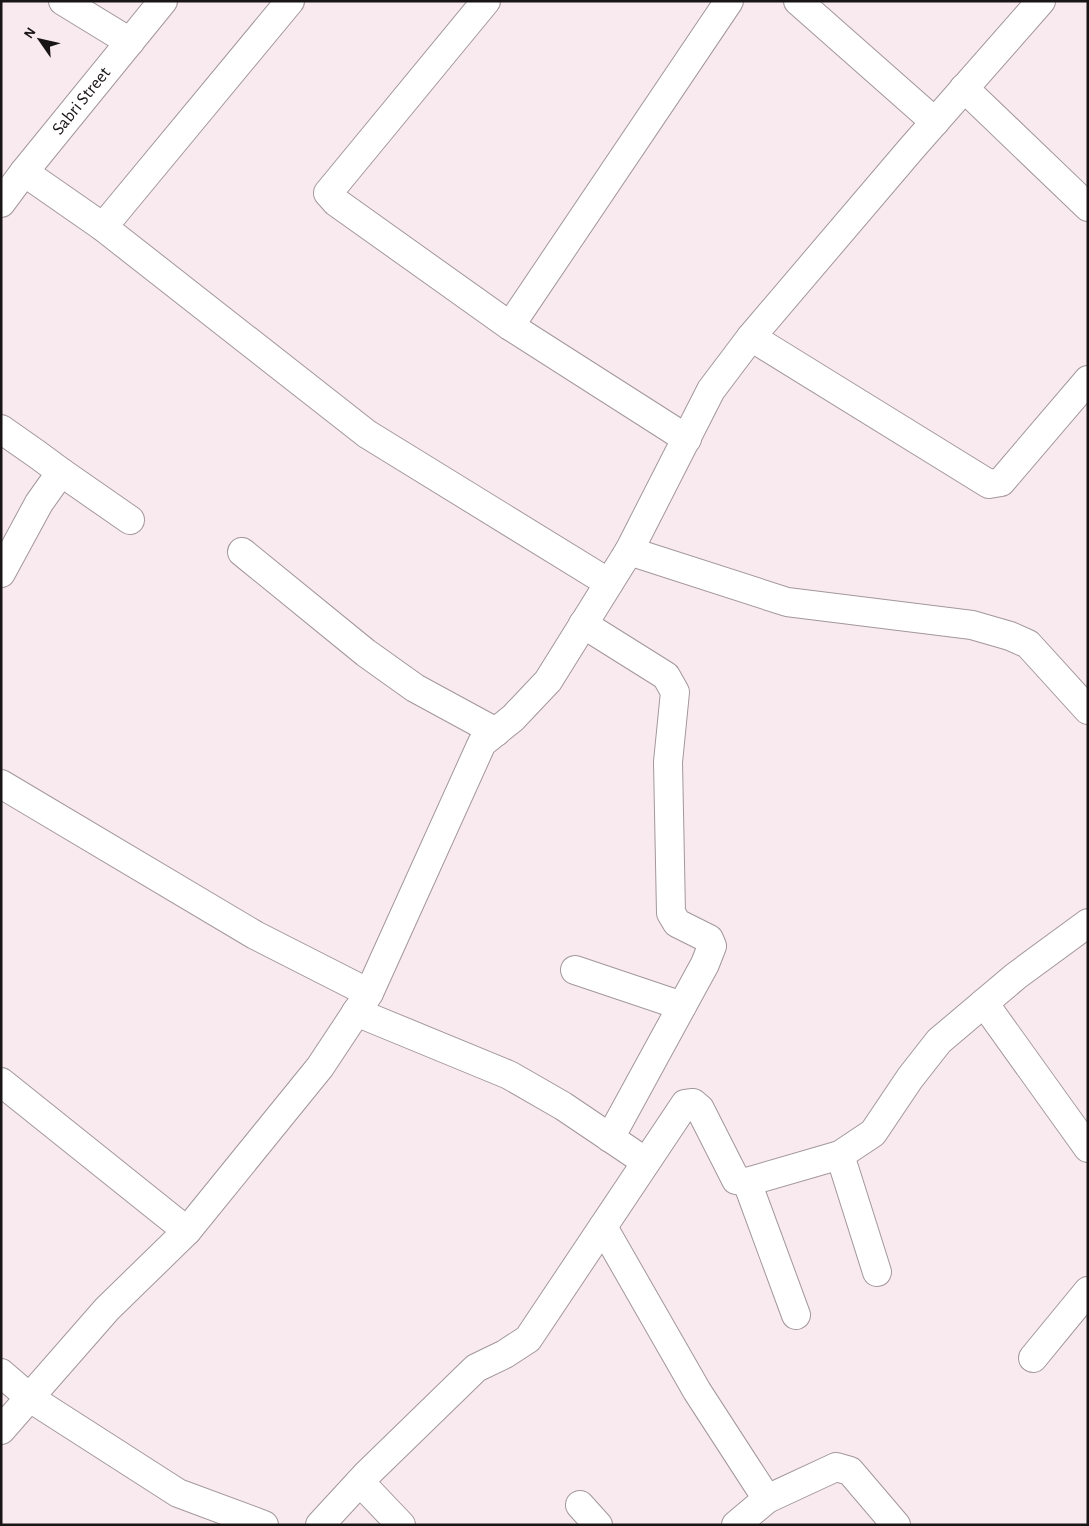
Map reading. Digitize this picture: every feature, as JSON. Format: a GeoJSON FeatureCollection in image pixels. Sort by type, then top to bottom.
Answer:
{"type":"FeatureCollection","features":[{"type":"Feature","properties":{"kind":"street"},"geometry":{"type":"LineString","coordinates":[[63,1],[130,42]]}},
{"type":"Feature","properties":{"kind":"street","name":"Sabri Street"},"geometry":{"type":"LineString","coordinates":[[1,203],[163,1]]}},
{"type":"Feature","properties":{"kind":"street"},"geometry":{"type":"LineString","coordinates":[[103,226],[290,1]]}},
{"type":"Feature","properties":{"kind":"street"},"geometry":{"type":"LineString","coordinates":[[486,1],[328,193],[336,202],[510,326],[686,439]]}},
{"type":"Feature","properties":{"kind":"street"},"geometry":{"type":"LineString","coordinates":[[510,326],[729,1]]}},
{"type":"Feature","properties":{"kind":"street"},"geometry":{"type":"LineString","coordinates":[[798,1],[935,122]]}},
{"type":"Feature","properties":{"kind":"street"},"geometry":{"type":"LineString","coordinates":[[1,1430],[107,1308],[187,1231],[320,1067],[363,1003],[482,743],[513,718],[548,681],[629,551],[712,390],[751,337],[1041,1]]}},
{"type":"Feature","properties":{"kind":"street"},"geometry":{"type":"LineString","coordinates":[[964,88],[1088,207]]}},
{"type":"Feature","properties":{"kind":"street"},"geometry":{"type":"LineString","coordinates":[[24,172],[103,226],[367,434],[609,583]]}},
{"type":"Feature","properties":{"kind":"street"},"geometry":{"type":"LineString","coordinates":[[751,337],[989,484],[1001,482],[1088,380]]}},
{"type":"Feature","properties":{"kind":"street"},"geometry":{"type":"LineString","coordinates":[[1,429],[130,520]]}},
{"type":"Feature","properties":{"kind":"street"},"geometry":{"type":"LineString","coordinates":[[1,572],[39,503],[61,472]]}},
{"type":"Feature","properties":{"kind":"street"},"geometry":{"type":"LineString","coordinates":[[629,551],[787,602],[972,625],[1010,636],[1028,644],[1088,710]]}},
{"type":"Feature","properties":{"kind":"street"},"geometry":{"type":"LineString","coordinates":[[242,552],[366,653],[415,688],[496,732]]}},
{"type":"Feature","properties":{"kind":"street"},"geometry":{"type":"LineString","coordinates":[[583,624],[666,676],[675,692],[668,762],[671,913],[677,922],[709,939],[712,946],[705,964],[610,1138]]}},
{"type":"Feature","properties":{"kind":"street"},"geometry":{"type":"LineString","coordinates":[[1,784],[255,935],[363,1003],[509,1074],[563,1106],[646,1162]]}},
{"type":"Feature","properties":{"kind":"street"},"geometry":{"type":"LineString","coordinates":[[320,1525],[360,1482],[476,1368],[505,1354],[528,1339],[685,1104],[693,1103],[700,1109],[736,1180],[746,1182],[840,1155],[873,1133],[910,1078],[939,1041],[1016,976],[1088,923]]}},
{"type":"Feature","properties":{"kind":"street"},"geometry":{"type":"LineString","coordinates":[[576,970],[682,1006]]}},
{"type":"Feature","properties":{"kind":"street"},"geometry":{"type":"LineString","coordinates":[[984,1003],[1088,1148]]}},
{"type":"Feature","properties":{"kind":"street"},"geometry":{"type":"LineString","coordinates":[[1,1082],[187,1231]]}},
{"type":"Feature","properties":{"kind":"street"},"geometry":{"type":"LineString","coordinates":[[840,1155],[877,1272]]}},
{"type":"Feature","properties":{"kind":"street"},"geometry":{"type":"LineString","coordinates":[[746,1182],[796,1315]]}},
{"type":"Feature","properties":{"kind":"street"},"geometry":{"type":"LineString","coordinates":[[603,1227],[697,1390],[767,1499]]}},
{"type":"Feature","properties":{"kind":"street"},"geometry":{"type":"LineString","coordinates":[[1033,1358],[1088,1291]]}},
{"type":"Feature","properties":{"kind":"street"},"geometry":{"type":"LineString","coordinates":[[1,1373],[30,1398],[178,1493],[264,1525]]}},
{"type":"Feature","properties":{"kind":"street"},"geometry":{"type":"LineString","coordinates":[[736,1525],[767,1499],[836,1467],[850,1471],[896,1525]]}},
{"type":"Feature","properties":{"kind":"street"},"geometry":{"type":"LineString","coordinates":[[360,1482],[401,1525]]}}]}
